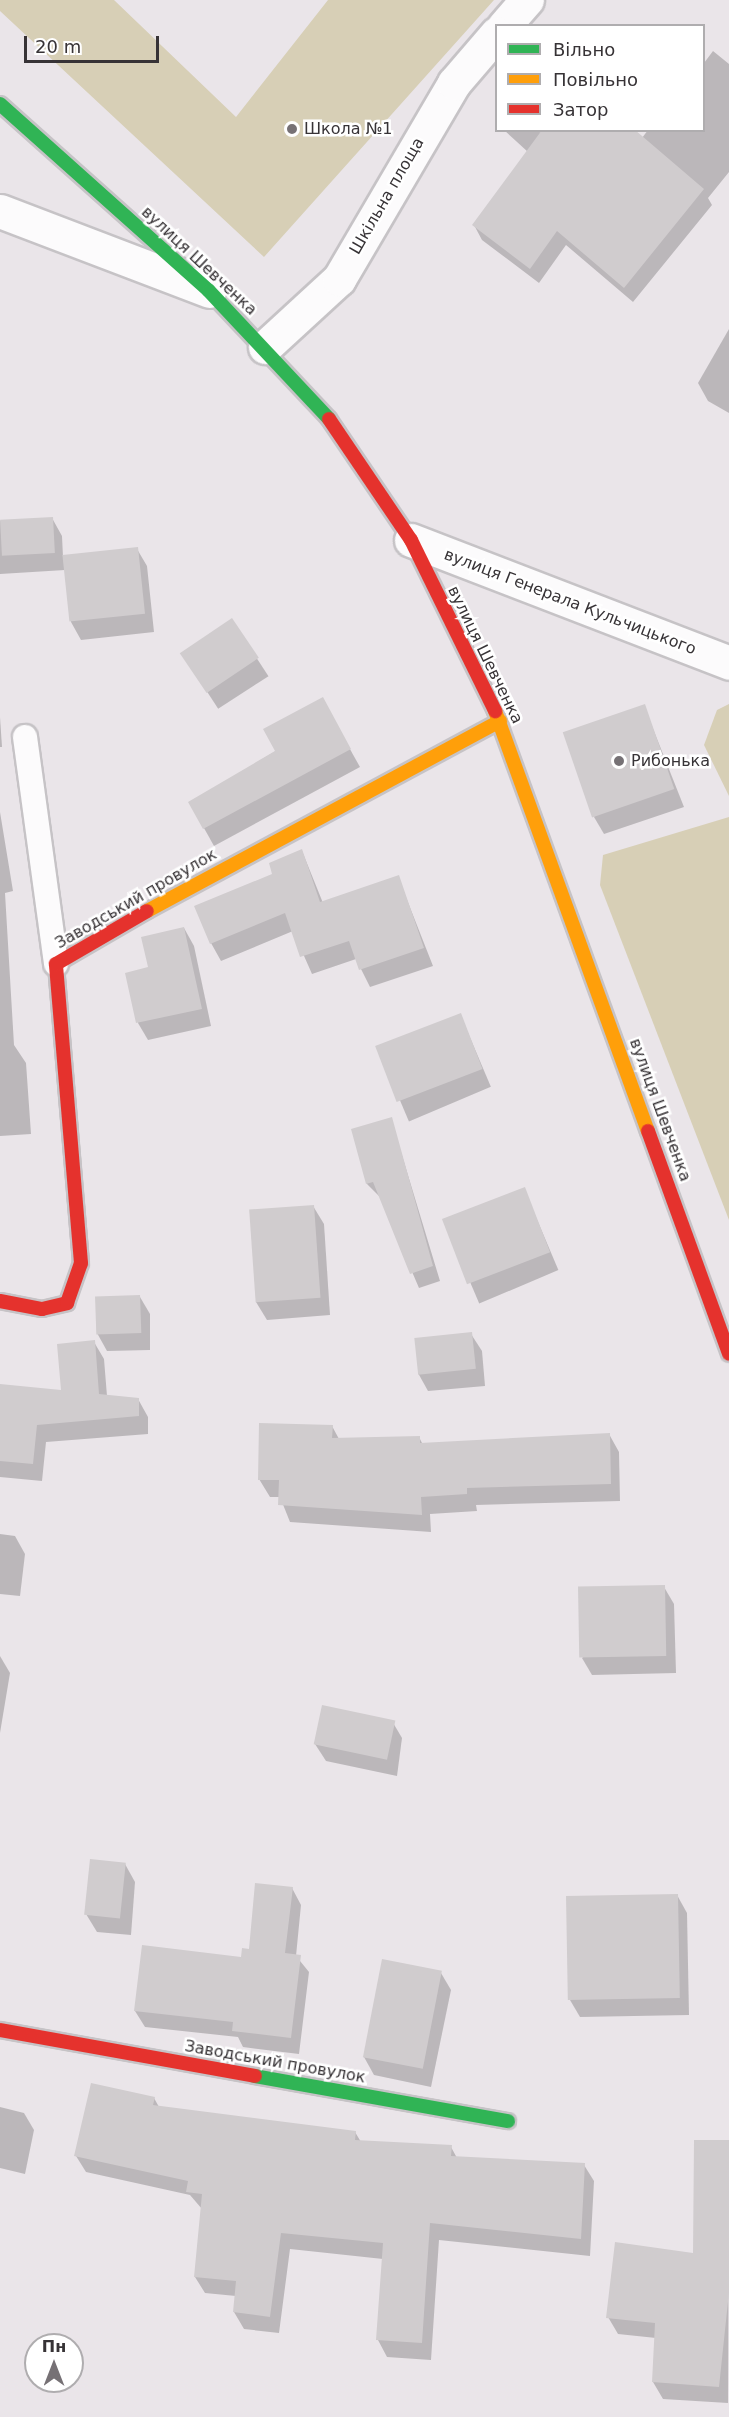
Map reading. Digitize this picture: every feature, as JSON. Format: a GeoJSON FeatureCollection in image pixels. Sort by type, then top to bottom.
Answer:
{"type":"FeatureCollection","features":[{"type":"Feature","properties":{"kind":"street"},"geometry":{"type":"LineString","coordinates":[[506,24],[527,0]]}},
{"type":"Feature","properties":{"kind":"street","name":"Шкільна площа"},"geometry":{"type":"LineString","coordinates":[[265,347],[339,279],[454,83],[495,35]]}},
{"type":"Feature","properties":{"kind":"street","name":"вулиця Шевченка"},"geometry":{"type":"LineString","coordinates":[[0,104],[209,291],[314,397],[411,540],[500,721],[729,1354]]}},
{"type":"Feature","properties":{"kind":"street"},"geometry":{"type":"LineString","coordinates":[[0,211],[209,291]]}},
{"type":"Feature","properties":{"kind":"street","name":"вулиця Генерала Кульчицького"},"geometry":{"type":"LineString","coordinates":[[411,540],[729,663]]}},
{"type":"Feature","properties":{"kind":"street","name":"Заводський провулок"},"geometry":{"type":"LineString","coordinates":[[0,1301],[42,1309],[67,1303],[81,1263],[56,964],[226,864],[500,721]]}},
{"type":"Feature","properties":{"kind":"street","name":"Заводський провулок"},"geometry":{"type":"LineString","coordinates":[[0,2030],[508,2121]]}},
{"type":"Feature","properties":{"kind":"lane"},"geometry":{"type":"LineString","coordinates":[[25,737],[56,964]]}},
{"type":"Feature","properties":{"kind":"shaded area"},"geometry":{"type":"Polygon","coordinates":[[[0,0],[114,0],[236,117],[328,0],[494,0],[264,257],[0,11],[0,0]]]}},
{"type":"Feature","properties":{"kind":"shaded area"},"geometry":{"type":"Polygon","coordinates":[[[729,704],[729,796],[704,745],[717,710],[729,704]]]}},
{"type":"Feature","properties":{"kind":"shaded area"},"geometry":{"type":"Polygon","coordinates":[[[729,817],[729,1220],[600,885],[603,855],[729,817]]]}},
{"type":"Feature","properties":{"kind":"building"},"geometry":{"type":"Polygon","coordinates":[[[541,132],[637,132],[704,189],[624,288],[557,231],[530,269],[472,225],[541,132]]]}},
{"type":"Feature","properties":{"kind":"building"},"geometry":{"type":"Polygon","coordinates":[[[53,517],[55,553],[2,556],[0,520],[53,517]]]}},
{"type":"Feature","properties":{"kind":"building"},"geometry":{"type":"Polygon","coordinates":[[[138,547],[145,614],[69,622],[62,555],[138,547]]]}},
{"type":"Feature","properties":{"kind":"building"},"geometry":{"type":"Polygon","coordinates":[[[232,618],[259,658],[207,693],[180,653],[232,618]]]}},
{"type":"Feature","properties":{"kind":"building"},"geometry":{"type":"Polygon","coordinates":[[[323,697],[351,749],[203,829],[188,802],[275,751],[263,729],[323,697]]]}},
{"type":"Feature","properties":{"kind":"building","name":"Рибонька"},"geometry":{"type":"Polygon","coordinates":[[[645,704],[674,789],[592,817],[563,732],[645,704]]]}},
{"type":"Feature","properties":{"kind":"building"},"geometry":{"type":"Polygon","coordinates":[[[302,849],[320,902],[399,875],[424,948],[359,970],[349,941],[300,957],[285,913],[210,944],[194,906],[272,874],[269,863],[302,849]]]}},
{"type":"Feature","properties":{"kind":"building"},"geometry":{"type":"Polygon","coordinates":[[[184,927],[202,1009],[136,1023],[125,973],[148,967],[141,937],[184,927]]]}},
{"type":"Feature","properties":{"kind":"building"},"geometry":{"type":"Polygon","coordinates":[[[461,1013],[483,1069],[397,1102],[375,1046],[461,1013]]]}},
{"type":"Feature","properties":{"kind":"building"},"geometry":{"type":"Polygon","coordinates":[[[392,1117],[433,1266],[410,1274],[373,1182],[366,1184],[351,1129],[392,1117]]]}},
{"type":"Feature","properties":{"kind":"building"},"geometry":{"type":"Polygon","coordinates":[[[525,1187],[550,1252],[467,1284],[442,1219],[525,1187]]]}},
{"type":"Feature","properties":{"kind":"building"},"geometry":{"type":"Polygon","coordinates":[[[314,1205],[320,1298],[256,1302],[249,1210],[314,1205]]]}},
{"type":"Feature","properties":{"kind":"building"},"geometry":{"type":"Polygon","coordinates":[[[140,1295],[141,1333],[96,1335],[95,1297],[140,1295]]]}},
{"type":"Feature","properties":{"kind":"building"},"geometry":{"type":"Polygon","coordinates":[[[472,1332],[476,1369],[418,1375],[414,1338],[472,1332]]]}},
{"type":"Feature","properties":{"kind":"building"},"geometry":{"type":"Polygon","coordinates":[[[95,1340],[99,1394],[139,1398],[139,1416],[37,1425],[33,1464],[0,1461],[0,1384],[61,1390],[57,1344],[95,1340]]]}},
{"type":"Feature","properties":{"kind":"building"},"geometry":{"type":"Polygon","coordinates":[[[259,1423],[333,1425],[332,1438],[420,1436],[420,1443],[610,1433],[611,1484],[467,1488],[467,1494],[421,1497],[422,1515],[278,1505],[279,1480],[258,1480],[259,1423]]]}},
{"type":"Feature","properties":{"kind":"building"},"geometry":{"type":"Polygon","coordinates":[[[665,1585],[666,1656],[579,1658],[578,1587],[665,1585]]]}},
{"type":"Feature","properties":{"kind":"building"},"geometry":{"type":"Polygon","coordinates":[[[322,1705],[395,1721],[387,1760],[314,1744],[322,1705]]]}},
{"type":"Feature","properties":{"kind":"building"},"geometry":{"type":"Polygon","coordinates":[[[90,1859],[126,1863],[120,1918],[84,1915],[90,1859]]]}},
{"type":"Feature","properties":{"kind":"building"},"geometry":{"type":"Polygon","coordinates":[[[255,1883],[293,1887],[285,1953],[301,1955],[291,2038],[232,2031],[233,2022],[134,2011],[142,1945],[241,1957],[242,1948],[249,1949],[255,1883]]]}},
{"type":"Feature","properties":{"kind":"building"},"geometry":{"type":"Polygon","coordinates":[[[678,1894],[680,1998],[568,2000],[566,1896],[678,1894]]]}},
{"type":"Feature","properties":{"kind":"building"},"geometry":{"type":"Polygon","coordinates":[[[382,1959],[442,1971],[423,2069],[363,2057],[382,1959]]]}},
{"type":"Feature","properties":{"kind":"building"},"geometry":{"type":"Polygon","coordinates":[[[91,2083],[155,2097],[153,2105],[356,2131],[355,2140],[452,2145],[451,2156],[585,2163],[581,2239],[430,2223],[422,2343],[376,2340],[383,2243],[281,2233],[270,2317],[233,2312],[236,2281],[194,2277],[202,2194],[186,2192],[188,2181],[74,2156],[91,2083]]]}},
{"type":"Feature","properties":{"kind":"building"},"geometry":{"type":"Polygon","coordinates":[[[694,2140],[729,2140],[729,2292],[719,2387],[652,2382],[655,2323],[606,2318],[615,2242],[693,2253],[694,2140]]]}},
{"type":"Feature","properties":{"kind":"traffic: fast"},"geometry":{"type":"LineString","coordinates":[[0,104],[209,291],[329,419]]}},
{"type":"Feature","properties":{"kind":"traffic: fast"},"geometry":{"type":"LineString","coordinates":[[255,2076],[508,2121]]}},
{"type":"Feature","properties":{"kind":"traffic: slow"},"geometry":{"type":"LineString","coordinates":[[495,711],[648,1131]]}},
{"type":"Feature","properties":{"kind":"traffic: slow"},"geometry":{"type":"LineString","coordinates":[[147,911],[500,721]]}},
{"type":"Feature","properties":{"kind":"traffic: jam"},"geometry":{"type":"LineString","coordinates":[[329,419],[411,540],[495,711]]}},
{"type":"Feature","properties":{"kind":"traffic: jam"},"geometry":{"type":"LineString","coordinates":[[0,1301],[42,1309],[67,1303],[81,1263],[56,964],[147,911]]}},
{"type":"Feature","properties":{"kind":"traffic: jam"},"geometry":{"type":"LineString","coordinates":[[648,1131],[729,1354]]}},
{"type":"Feature","properties":{"kind":"traffic: jam"},"geometry":{"type":"LineString","coordinates":[[0,2030],[255,2076]]}},
{"type":"Feature","properties":{"kind":"place","name":"Школа №1"},"geometry":{"type":"Point","coordinates":[292,129]}},
{"type":"Feature","properties":{"kind":"place","name":"Рибонька"},"geometry":{"type":"Point","coordinates":[619,761]}}]}
